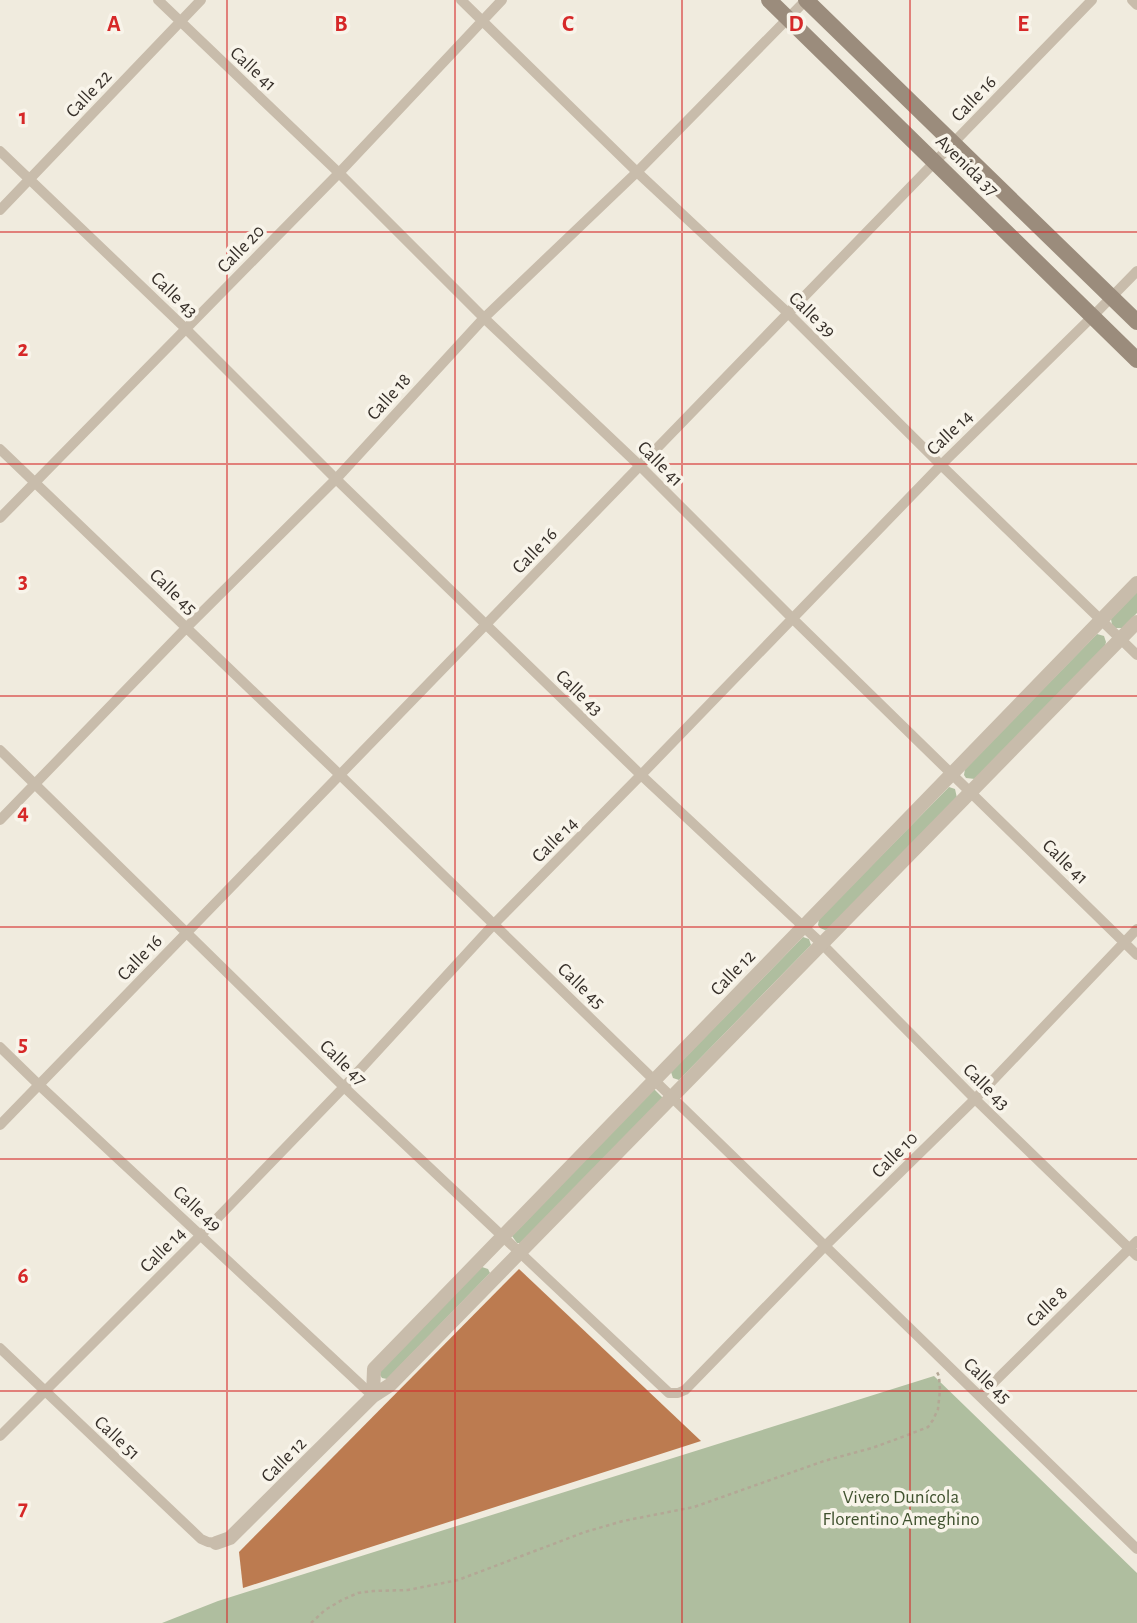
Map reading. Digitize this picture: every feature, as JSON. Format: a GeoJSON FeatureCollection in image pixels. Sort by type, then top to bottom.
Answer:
{"type":"FeatureCollection","features":[{"type":"Feature","properties":{"kind":"main road","name":"Avenida 37"},"geometry":{"type":"LineString","coordinates":[[769,0],[1137,360]]}},
{"type":"Feature","properties":{"kind":"main road","name":"Avenida 37"},"geometry":{"type":"LineString","coordinates":[[806,0],[1137,322]]}},
{"type":"Feature","properties":{"kind":"street","name":"Calle 41"},"geometry":{"type":"LineString","coordinates":[[158,0],[640,466],[1137,955]]}},
{"type":"Feature","properties":{"kind":"street","name":"Calle 22"},"geometry":{"type":"LineString","coordinates":[[0,210],[201,0]]}},
{"type":"Feature","properties":{"kind":"street","name":"Calle 39"},"geometry":{"type":"LineString","coordinates":[[461,0],[788,313],[1137,655]]}},
{"type":"Feature","properties":{"kind":"street","name":"Calle 20"},"geometry":{"type":"LineString","coordinates":[[0,518],[339,173],[502,0]]}},
{"type":"Feature","properties":{"kind":"street","name":"Calle 18"},"geometry":{"type":"LineString","coordinates":[[0,820],[186,628],[336,479],[484,318],[638,172],[806,0]]}},
{"type":"Feature","properties":{"kind":"street","name":"Calle 16"},"geometry":{"type":"LineString","coordinates":[[0,1125],[1092,0]]}},
{"type":"Feature","properties":{"kind":"street"},"geometry":{"type":"LineString","coordinates":[[1132,0],[1137,5]]}},
{"type":"Feature","properties":{"kind":"street","name":"Calle 43"},"geometry":{"type":"LineString","coordinates":[[0,151],[186,329],[336,479],[641,775],[822,944],[975,1099],[1135,1249]]}},
{"type":"Feature","properties":{"kind":"street","name":"Calle 14"},"geometry":{"type":"LineString","coordinates":[[0,1436],[201,1235],[344,1087],[494,924],[941,465],[1137,271]]}},
{"type":"Feature","properties":{"kind":"street","name":"Calle 45"},"geometry":{"type":"LineString","coordinates":[[0,449],[340,775],[1137,1549]]}},
{"type":"Feature","properties":{"kind":"street","name":"Calle 12"},"geometry":{"type":"LineString","coordinates":[[373,1396],[374,1369],[1137,583]]}},
{"type":"Feature","properties":{"kind":"street","name":"Calle 12"},"geometry":{"type":"LineString","coordinates":[[216,1543],[230,1538],[373,1396],[390,1385],[1137,622]]}},
{"type":"Feature","properties":{"kind":"street","name":"Calle 47"},"geometry":{"type":"LineString","coordinates":[[0,750],[344,1087],[669,1393]]}},
{"type":"Feature","properties":{"kind":"street","name":"Calle 10"},"geometry":{"type":"LineString","coordinates":[[669,1393],[685,1390],[825,1246],[975,1099],[1137,929]]}},
{"type":"Feature","properties":{"kind":"street","name":"Calle 49"},"geometry":{"type":"LineString","coordinates":[[0,1047],[373,1396]]}},
{"type":"Feature","properties":{"kind":"street","name":"Calle 8"},"geometry":{"type":"LineString","coordinates":[[980,1396],[1135,1249]]}},
{"type":"Feature","properties":{"kind":"street","name":"Calle 51"},"geometry":{"type":"LineString","coordinates":[[0,1348],[201,1539],[216,1543]]}},
{"type":"Feature","properties":{"kind":"path"},"geometry":{"type":"LineString","coordinates":[[311,1623],[325,1610],[358,1593],[408,1590],[457,1580],[584,1532],[694,1507],[928,1427],[937,1409],[940,1390],[939,1376],[930,1358],[932,1350]]}},
{"type":"Feature","properties":{"kind":"green space"},"geometry":{"type":"Polygon","coordinates":[[[1137,592],[1137,613],[1122,628],[1115,628],[1111,619],[1137,592]]]}},
{"type":"Feature","properties":{"kind":"green space"},"geometry":{"type":"Polygon","coordinates":[[[1097,634],[1104,636],[1105,646],[975,779],[966,778],[965,769],[1097,634]]]}},
{"type":"Feature","properties":{"kind":"green space"},"geometry":{"type":"Polygon","coordinates":[[[949,787],[955,789],[957,798],[829,929],[820,928],[819,919],[949,787]]]}},
{"type":"Feature","properties":{"kind":"green space"},"geometry":{"type":"Polygon","coordinates":[[[803,937],[809,939],[811,945],[679,1080],[673,1078],[671,1072],[803,937]]]}},
{"type":"Feature","properties":{"kind":"green space"},"geometry":{"type":"Polygon","coordinates":[[[654,1089],[664,1099],[517,1243],[512,1236],[654,1089]]]}},
{"type":"Feature","properties":{"kind":"green space"},"geometry":{"type":"Polygon","coordinates":[[[482,1267],[490,1273],[387,1379],[382,1378],[381,1368],[482,1267]]]}},
{"type":"Feature","properties":{"kind":"green space","name":"Vivero Dunícola Florentino Ameghino"},"geometry":{"type":"Polygon","coordinates":[[[934,1376],[1137,1573],[1137,1623],[162,1623],[218,1601],[934,1376]]]}},
{"type":"Feature","properties":{"kind":"building"},"geometry":{"type":"Polygon","coordinates":[[[519,1269],[701,1441],[243,1588],[239,1552],[519,1269]]]}}]}
